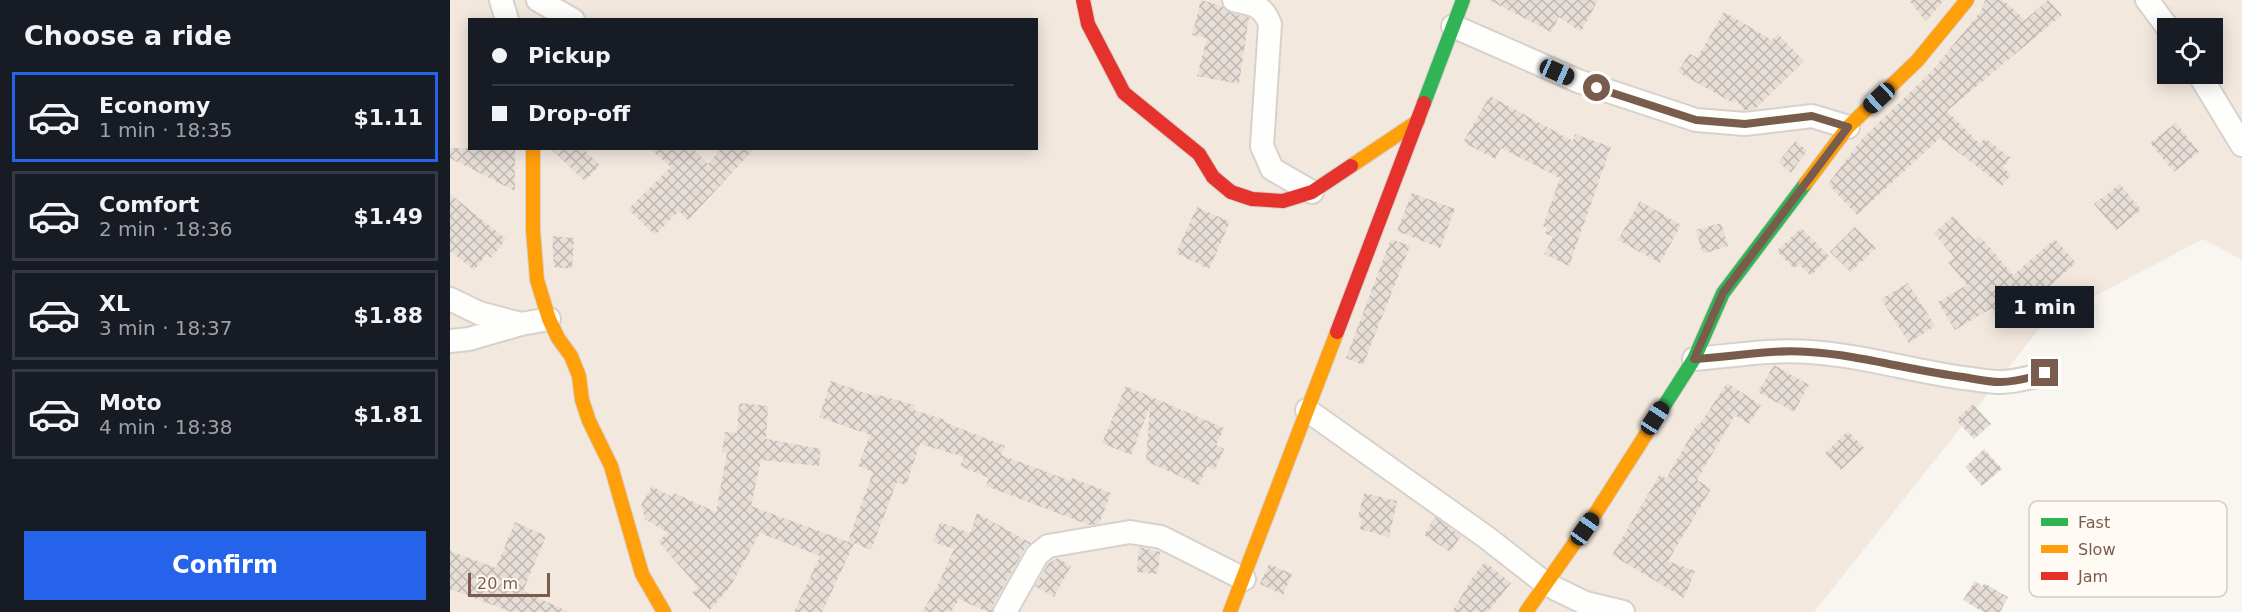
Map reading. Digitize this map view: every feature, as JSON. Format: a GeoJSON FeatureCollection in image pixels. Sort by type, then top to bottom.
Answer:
{"type":"FeatureCollection","features":[{"type":"Feature","properties":{"kind":"street"},"geometry":{"type":"LineString","coordinates":[[501,0],[506,18]]}},
{"type":"Feature","properties":{"kind":"street"},"geometry":{"type":"LineString","coordinates":[[538,0],[570,18]]}},
{"type":"Feature","properties":{"kind":"street"},"geometry":{"type":"LineString","coordinates":[[1083,0],[1088,24],[1124,93],[1199,154],[1213,177],[1231,192],[1252,199],[1282,201],[1312,192],[1418,121]]}},
{"type":"Feature","properties":{"kind":"street"},"geometry":{"type":"LineString","coordinates":[[1234,0],[1256,5],[1265,12],[1270,24],[1262,146],[1272,169],[1312,192]]}},
{"type":"Feature","properties":{"kind":"street"},"geometry":{"type":"LineString","coordinates":[[1230,612],[1463,0]]}},
{"type":"Feature","properties":{"kind":"street"},"geometry":{"type":"LineString","coordinates":[[1526,612],[1597,511],[1694,359],[1723,293],[1848,127],[1917,61],[1966,0]]}},
{"type":"Feature","properties":{"kind":"street"},"geometry":{"type":"LineString","coordinates":[[2147,0],[2160,18]]}},
{"type":"Feature","properties":{"kind":"street"},"geometry":{"type":"LineString","coordinates":[[1453,26],[1578,81],[1696,120],[1745,124],[1812,116],[1848,127]]}},
{"type":"Feature","properties":{"kind":"street"},"geometry":{"type":"LineString","coordinates":[[2205,84],[2242,145]]}},
{"type":"Feature","properties":{"kind":"street"},"geometry":{"type":"LineString","coordinates":[[533,150],[533,230],[537,280],[549,318],[579,376],[582,400],[589,421],[611,466],[642,574],[664,612]]}},
{"type":"Feature","properties":{"kind":"street"},"geometry":{"type":"LineString","coordinates":[[450,299],[479,313],[521,324]]}},
{"type":"Feature","properties":{"kind":"street"},"geometry":{"type":"LineString","coordinates":[[450,341],[470,339],[549,318]]}},
{"type":"Feature","properties":{"kind":"street"},"geometry":{"type":"LineString","coordinates":[[1694,359],[1730,357],[1758,352],[1809,352],[1923,372],[1999,382],[2019,381],[2045,373]]}},
{"type":"Feature","properties":{"kind":"street"},"geometry":{"type":"LineString","coordinates":[[1306,410],[1486,537],[1546,584],[1585,603],[1623,612]]}},
{"type":"Feature","properties":{"kind":"street"},"geometry":{"type":"LineString","coordinates":[[1005,612],[1037,555],[1048,546],[1130,532],[1161,537],[1244,579]]}},
{"type":"Feature","properties":{"kind":"shaded area"},"geometry":{"type":"Polygon","coordinates":[[[450,0],[2242,0],[2242,260],[2203,239],[2044,323],[1814,612],[450,612],[450,0]]]}},
{"type":"Feature","properties":{"kind":"building"},"geometry":{"type":"Polygon","coordinates":[[[1201,0],[1249,18],[1239,84],[1197,76],[1207,38],[1192,35],[1201,0]]]}},
{"type":"Feature","properties":{"kind":"building"},"geometry":{"type":"Polygon","coordinates":[[[1489,0],[1598,0],[1581,32],[1559,17],[1551,32],[1489,0]]]}},
{"type":"Feature","properties":{"kind":"building"},"geometry":{"type":"Polygon","coordinates":[[[1909,0],[1944,0],[1926,22],[1909,0]]]}},
{"type":"Feature","properties":{"kind":"building"},"geometry":{"type":"Polygon","coordinates":[[[1985,0],[2003,0],[2025,20],[2048,0],[2062,15],[1947,111],[1980,144],[1985,138],[2011,158],[2003,167],[2011,175],[2002,186],[1940,138],[1857,215],[1828,184],[1862,139],[1931,72],[1981,11],[1985,0]]]}},
{"type":"Feature","properties":{"kind":"building"},"geometry":{"type":"Polygon","coordinates":[[[1724,12],[1772,40],[1778,34],[1804,61],[1755,109],[1744,110],[1736,100],[1733,103],[1678,72],[1689,53],[1697,58],[1724,12]]]}},
{"type":"Feature","properties":{"kind":"building"},"geometry":{"type":"Polygon","coordinates":[[[1490,96],[1573,141],[1575,134],[1611,147],[1569,266],[1544,254],[1553,237],[1545,233],[1548,229],[1543,226],[1560,178],[1501,148],[1495,159],[1463,142],[1490,96]]]}},
{"type":"Feature","properties":{"kind":"building"},"geometry":{"type":"Polygon","coordinates":[[[2176,123],[2199,152],[2174,172],[2150,143],[2176,123]]]}},
{"type":"Feature","properties":{"kind":"building"},"geometry":{"type":"Polygon","coordinates":[[[1796,141],[1807,151],[1791,173],[1778,162],[1796,141]]]}},
{"type":"Feature","properties":{"kind":"building"},"geometry":{"type":"Polygon","coordinates":[[[450,148],[515,150],[515,191],[450,158],[450,148]]]}},
{"type":"Feature","properties":{"kind":"building"},"geometry":{"type":"Polygon","coordinates":[[[552,150],[584,150],[600,165],[585,181],[552,150]]]}},
{"type":"Feature","properties":{"kind":"building"},"geometry":{"type":"Polygon","coordinates":[[[651,150],[694,150],[708,164],[720,150],[753,150],[688,220],[679,211],[655,235],[628,209],[671,167],[651,150]]]}},
{"type":"Feature","properties":{"kind":"building"},"geometry":{"type":"Polygon","coordinates":[[[2120,184],[2141,210],[2116,230],[2094,204],[2120,184]]]}},
{"type":"Feature","properties":{"kind":"building"},"geometry":{"type":"Polygon","coordinates":[[[1412,193],[1455,209],[1440,248],[1397,231],[1412,193]]]}},
{"type":"Feature","properties":{"kind":"building"},"geometry":{"type":"Polygon","coordinates":[[[450,194],[506,239],[491,258],[487,254],[474,270],[450,251],[450,194]]]}},
{"type":"Feature","properties":{"kind":"building"},"geometry":{"type":"Polygon","coordinates":[[[1640,201],[1681,225],[1660,263],[1618,240],[1640,201]]]}},
{"type":"Feature","properties":{"kind":"building"},"geometry":{"type":"Polygon","coordinates":[[[1197,207],[1230,222],[1209,269],[1176,253],[1197,207]]]}},
{"type":"Feature","properties":{"kind":"building"},"geometry":{"type":"Polygon","coordinates":[[[1953,216],[1975,240],[1980,236],[2013,275],[2055,239],[2076,263],[2035,299],[2037,303],[1995,316],[1992,308],[1955,330],[1938,302],[1967,285],[1948,262],[1954,257],[1934,233],[1953,216]]]}},
{"type":"Feature","properties":{"kind":"building"},"geometry":{"type":"Polygon","coordinates":[[[1721,223],[1728,246],[1703,254],[1696,230],[1721,223]]]}},
{"type":"Feature","properties":{"kind":"building"},"geometry":{"type":"Polygon","coordinates":[[[1855,227],[1876,248],[1851,272],[1830,252],[1855,227]]]}},
{"type":"Feature","properties":{"kind":"building"},"geometry":{"type":"Polygon","coordinates":[[[1801,228],[1829,256],[1811,276],[1799,264],[1794,269],[1777,251],[1801,228]]]}},
{"type":"Feature","properties":{"kind":"building"},"geometry":{"type":"Polygon","coordinates":[[[552,236],[574,238],[572,269],[554,267],[552,236]]]}},
{"type":"Feature","properties":{"kind":"building"},"geometry":{"type":"Polygon","coordinates":[[[1391,239],[1410,246],[1363,365],[1346,358],[1391,239]]]}},
{"type":"Feature","properties":{"kind":"building"},"geometry":{"type":"Polygon","coordinates":[[[1908,283],[1935,326],[1909,343],[1881,299],[1908,283]]]}},
{"type":"Feature","properties":{"kind":"building"},"geometry":{"type":"Polygon","coordinates":[[[1774,365],[1809,385],[1794,412],[1758,392],[1774,365]]]}},
{"type":"Feature","properties":{"kind":"building"},"geometry":{"type":"Polygon","coordinates":[[[831,381],[874,396],[875,394],[915,405],[914,410],[945,420],[944,422],[1005,446],[1001,455],[1111,493],[1099,524],[1089,525],[986,486],[989,478],[960,466],[964,457],[920,444],[906,485],[897,482],[871,550],[848,541],[873,472],[858,466],[870,435],[819,417],[831,381]]]}},
{"type":"Feature","properties":{"kind":"building"},"geometry":{"type":"Polygon","coordinates":[[[1727,383],[1761,405],[1749,424],[1735,415],[1697,480],[1711,489],[1668,561],[1695,571],[1684,598],[1612,555],[1660,474],[1666,479],[1698,423],[1700,424],[1727,383]]]}},
{"type":"Feature","properties":{"kind":"building"},"geometry":{"type":"Polygon","coordinates":[[[1126,386],[1224,428],[1216,445],[1224,449],[1215,470],[1207,467],[1199,485],[1146,461],[1150,406],[1131,455],[1102,443],[1126,386]]]}},
{"type":"Feature","properties":{"kind":"building"},"geometry":{"type":"Polygon","coordinates":[[[739,403],[768,406],[766,439],[821,449],[819,466],[761,460],[751,506],[854,544],[822,612],[794,612],[820,556],[760,533],[730,587],[710,610],[692,593],[698,587],[658,541],[668,533],[645,519],[641,505],[652,486],[672,497],[674,493],[716,512],[727,453],[722,452],[725,432],[737,433],[739,403]]]}},
{"type":"Feature","properties":{"kind":"building"},"geometry":{"type":"Polygon","coordinates":[[[1973,404],[1991,424],[1974,439],[1956,420],[1973,404]]]}},
{"type":"Feature","properties":{"kind":"building"},"geometry":{"type":"Polygon","coordinates":[[[1848,431],[1864,448],[1841,470],[1825,453],[1848,431]]]}},
{"type":"Feature","properties":{"kind":"building"},"geometry":{"type":"Polygon","coordinates":[[[1984,449],[2002,469],[1982,486],[1965,467],[1984,449]]]}},
{"type":"Feature","properties":{"kind":"building"},"geometry":{"type":"Polygon","coordinates":[[[1364,493],[1397,501],[1389,537],[1360,529],[1362,518],[1358,517],[1364,493]]]}},
{"type":"Feature","properties":{"kind":"building"},"geometry":{"type":"Polygon","coordinates":[[[977,513],[1031,543],[1025,548],[993,605],[992,612],[987,612],[959,599],[951,612],[922,612],[937,587],[954,549],[933,542],[940,522],[970,533],[977,513]]]}},
{"type":"Feature","properties":{"kind":"building"},"geometry":{"type":"Polygon","coordinates":[[[1435,517],[1461,536],[1450,552],[1424,535],[1435,517]]]}},
{"type":"Feature","properties":{"kind":"building"},"geometry":{"type":"Polygon","coordinates":[[[515,522],[546,536],[523,591],[569,612],[511,612],[450,589],[450,551],[496,568],[515,522]]]}},
{"type":"Feature","properties":{"kind":"building"},"geometry":{"type":"Polygon","coordinates":[[[1139,547],[1160,552],[1158,574],[1137,572],[1139,547]]]}},
{"type":"Feature","properties":{"kind":"building"},"geometry":{"type":"Polygon","coordinates":[[[1058,558],[1071,566],[1054,597],[1035,586],[1048,564],[1058,558]]]}},
{"type":"Feature","properties":{"kind":"building"},"geometry":{"type":"Polygon","coordinates":[[[1485,562],[1511,583],[1488,612],[1452,612],[1474,575],[1485,562]]]}},
{"type":"Feature","properties":{"kind":"building"},"geometry":{"type":"Polygon","coordinates":[[[1269,564],[1292,574],[1283,595],[1260,584],[1269,564]]]}},
{"type":"Feature","properties":{"kind":"building"},"geometry":{"type":"Polygon","coordinates":[[[1975,581],[1983,586],[1984,583],[2008,597],[2000,612],[1983,612],[1963,600],[1975,581]]]}},
{"type":"Feature","properties":{"kind":"traffic: fast"},"geometry":{"type":"LineString","coordinates":[[1424,103],[1463,0]]}},
{"type":"Feature","properties":{"kind":"traffic: fast"},"geometry":{"type":"LineString","coordinates":[[1657,417],[1694,359],[1723,293],[1806,183]]}},
{"type":"Feature","properties":{"kind":"traffic: slow"},"geometry":{"type":"LineString","coordinates":[[1806,183],[1848,127],[1917,61],[1967,0]]}},
{"type":"Feature","properties":{"kind":"traffic: slow"},"geometry":{"type":"LineString","coordinates":[[1351,166],[1418,121]]}},
{"type":"Feature","properties":{"kind":"traffic: slow"},"geometry":{"type":"LineString","coordinates":[[533,150],[533,230],[537,280],[549,319],[558,338],[571,356],[579,376],[582,400],[589,421],[611,466],[642,574],[664,612]]}},
{"type":"Feature","properties":{"kind":"traffic: slow"},"geometry":{"type":"LineString","coordinates":[[1230,612],[1337,332]]}},
{"type":"Feature","properties":{"kind":"traffic: slow"},"geometry":{"type":"LineString","coordinates":[[1526,612],[1597,511],[1657,417]]}},
{"type":"Feature","properties":{"kind":"traffic: jam"},"geometry":{"type":"LineString","coordinates":[[1083,0],[1088,24],[1124,93],[1199,154],[1213,177],[1231,192],[1252,199],[1283,201],[1312,192],[1351,166]]}},
{"type":"Feature","properties":{"kind":"traffic: jam"},"geometry":{"type":"LineString","coordinates":[[1337,332],[1424,103]]}},
{"type":"Feature","properties":{"kind":"route"},"geometry":{"type":"LineString","coordinates":[[1597,88],[1696,120],[1745,124],[1812,116],[1848,127],[1723,293],[1694,359],[1730,357],[1758,352],[1809,352],[1923,372],[1999,382],[2019,381],[2045,373]]}}]}
